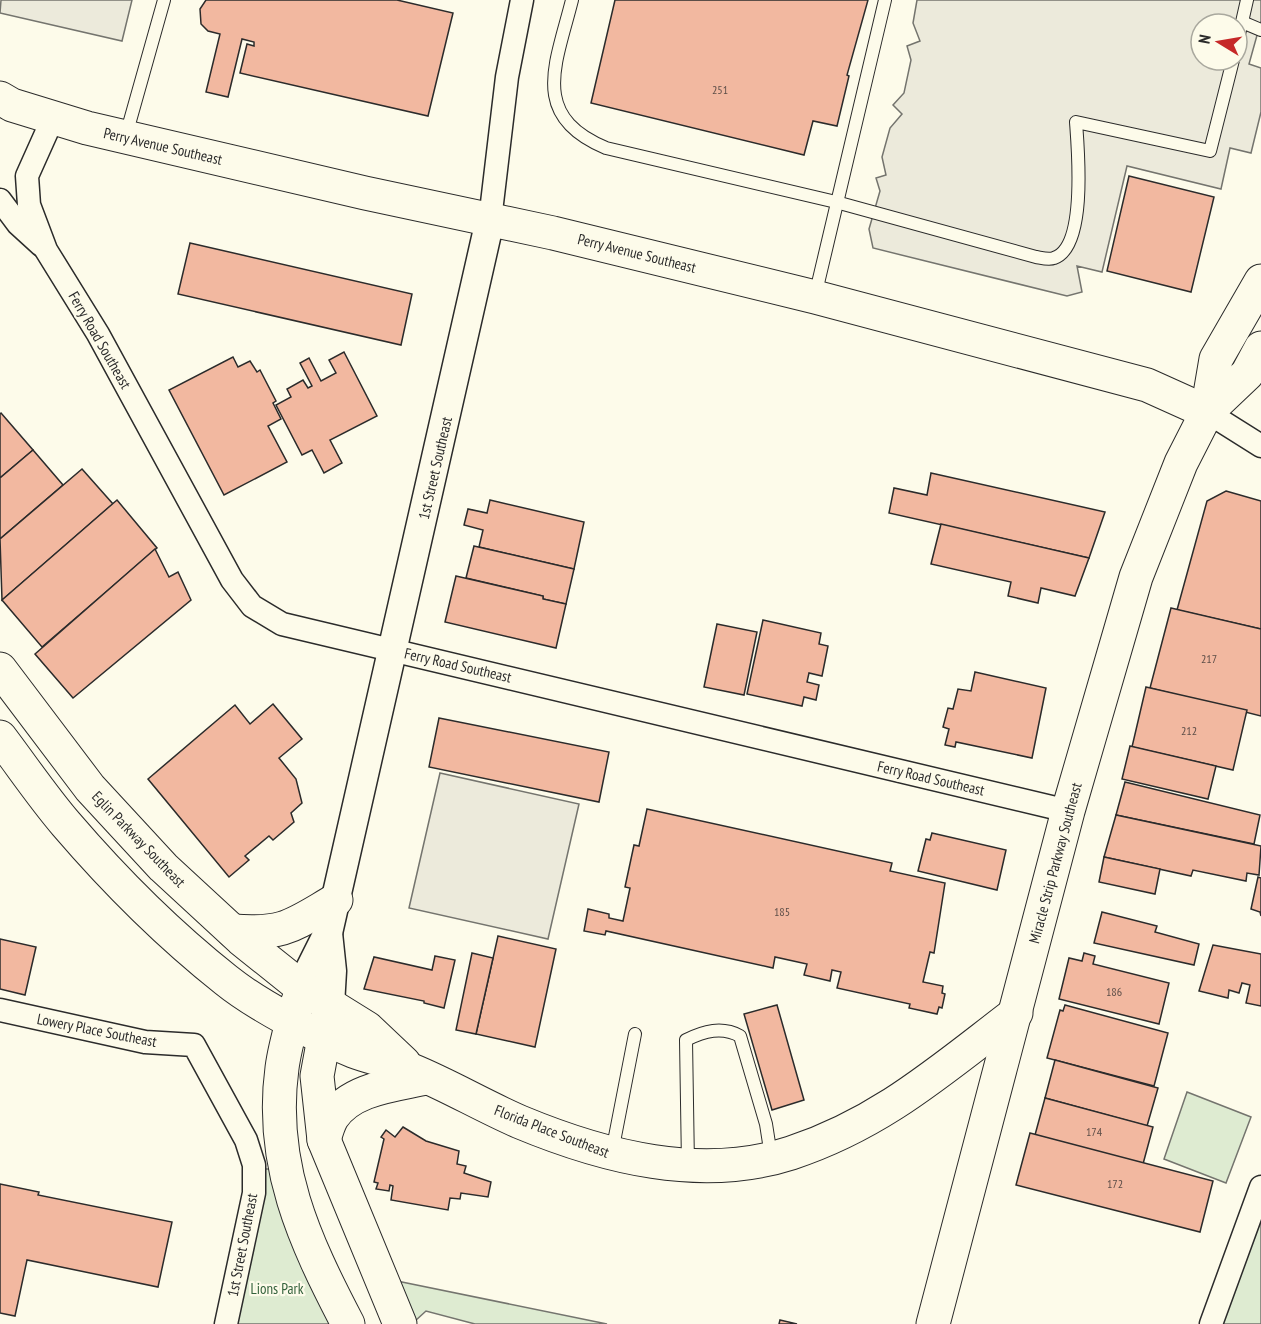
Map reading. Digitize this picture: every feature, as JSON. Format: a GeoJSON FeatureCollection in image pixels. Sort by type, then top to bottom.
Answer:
{"type":"FeatureCollection","features":[{"type":"Feature","properties":{"kind":"main road","name":"Perry Avenue Southeast"},"geometry":{"type":"LineString","coordinates":[[0,98],[53,118],[125,137],[815,297],[1147,385],[1207,412]]}},
{"type":"Feature","properties":{"kind":"main road"},"geometry":{"type":"LineString","coordinates":[[1207,412],[1216,359],[1261,281]]}},
{"type":"Feature","properties":{"kind":"main road"},"geometry":{"type":"LineString","coordinates":[[1207,412],[1247,374],[1261,348]]}},
{"type":"Feature","properties":{"kind":"main road","name":"Miracle Strip Parkway Southeast"},"geometry":{"type":"LineString","coordinates":[[933,1324],[1068,811],[1136,577],[1181,463],[1207,412]]}},
{"type":"Feature","properties":{"kind":"main road","name":"Eglin Parkway Southeast"},"geometry":{"type":"LineString","coordinates":[[0,669],[90,788],[163,867],[233,932],[301,987],[367,1028],[419,1074]]}},
{"type":"Feature","properties":{"kind":"main road"},"geometry":{"type":"LineString","coordinates":[[0,737],[65,823],[140,904],[228,982],[293,1020],[352,1050],[419,1074]]}},
{"type":"Feature","properties":{"kind":"main road"},"geometry":{"type":"LineString","coordinates":[[233,932],[261,933],[284,930],[336,900]]}},
{"type":"Feature","properties":{"kind":"main road"},"geometry":{"type":"LineString","coordinates":[[301,987],[282,1066],[279,1089],[282,1163],[293,1203],[306,1235],[348,1324]]}},
{"type":"Feature","properties":{"kind":"main road"},"geometry":{"type":"LineString","coordinates":[[330,1005],[316,1076],[324,1140],[400,1324]]}},
{"type":"Feature","properties":{"kind":"main road","name":"Florida Place Southeast"},"geometry":{"type":"LineString","coordinates":[[419,1074],[521,1122],[612,1154],[658,1163],[687,1165],[737,1162],[790,1153],[860,1126],[900,1102],[1016,1013]]}},
{"type":"Feature","properties":{"kind":"main road"},"geometry":{"type":"LineString","coordinates":[[324,1140],[333,1117],[346,1104],[362,1094],[419,1074]]}},
{"type":"Feature","properties":{"kind":"street","name":"1st Street Southeast"},"geometry":{"type":"LineString","coordinates":[[328,933],[395,650],[490,220],[507,77],[522,0]]}},
{"type":"Feature","properties":{"kind":"street","name":"Ferry Road Southeast"},"geometry":{"type":"LineString","coordinates":[[53,118],[27,176],[29,205],[46,250],[98,334],[232,580],[252,606],[282,624],[1068,811]]}},
{"type":"Feature","properties":{"kind":"street","name":"Ferry Road Southeast"},"geometry":{"type":"LineString","coordinates":[[0,200],[18,224],[46,250]]}},
{"type":"Feature","properties":{"kind":"street","name":"Perry Avenue Southeast"},"geometry":{"type":"LineString","coordinates":[[1207,412],[1261,446]]}},
{"type":"Feature","properties":{"kind":"street"},"geometry":{"type":"LineString","coordinates":[[301,987],[328,933]]}},
{"type":"Feature","properties":{"kind":"street"},"geometry":{"type":"LineString","coordinates":[[328,933],[332,971],[330,1005]]}},
{"type":"Feature","properties":{"kind":"street","name":"Lowery Place Southeast"},"geometry":{"type":"LineString","coordinates":[[0,1010],[145,1042],[194,1045]]}},
{"type":"Feature","properties":{"kind":"street","name":"1st Street Southeast"},"geometry":{"type":"LineString","coordinates":[[194,1045],[246,1140],[254,1165],[254,1193],[226,1324]]}},
{"type":"Feature","properties":{"kind":"street"},"geometry":{"type":"LineString","coordinates":[[1211,1324],[1261,1187]]}},
{"type":"Feature","properties":{"kind":"lane"},"geometry":{"type":"LineString","coordinates":[[125,137],[164,0]]}},
{"type":"Feature","properties":{"kind":"lane"},"geometry":{"type":"LineString","coordinates":[[572,0],[556,66],[554,96],[559,115],[584,139],[606,148],[836,202],[1036,257],[1053,259],[1064,252],[1069,241],[1081,190],[1076,122],[1210,151],[1230,72]]}},
{"type":"Feature","properties":{"kind":"lane"},"geometry":{"type":"LineString","coordinates":[[815,297],[885,0]]}},
{"type":"Feature","properties":{"kind":"lane"},"geometry":{"type":"LineString","coordinates":[[687,1165],[686,1040],[701,1033],[721,1030],[731,1031],[740,1036],[766,1124],[771,1157]]}},
{"type":"Feature","properties":{"kind":"lane"},"geometry":{"type":"LineString","coordinates":[[612,1154],[635,1034]]}},
{"type":"Feature","properties":{"kind":"green space"},"geometry":{"type":"Polygon","coordinates":[[[1187,1092],[1251,1117],[1226,1183],[1164,1159],[1187,1092]]]}},
{"type":"Feature","properties":{"kind":"green space","name":"Lions Park"},"geometry":{"type":"Polygon","coordinates":[[[262,1169],[273,1169],[334,1324],[235,1324],[262,1169]]]}},
{"type":"Feature","properties":{"kind":"green space"},"geometry":{"type":"Polygon","coordinates":[[[1261,1190],[1261,1324],[1211,1324],[1261,1190]]]}},
{"type":"Feature","properties":{"kind":"green space"},"geometry":{"type":"Polygon","coordinates":[[[397,1281],[607,1324],[475,1324],[426,1311],[415,1321],[397,1281]]]}},
{"type":"Feature","properties":{"kind":"shaded area"},"geometry":{"type":"Polygon","coordinates":[[[1,0],[132,0],[122,41],[0,13],[1,0]]]}},
{"type":"Feature","properties":{"kind":"shaded area"},"geometry":{"type":"Polygon","coordinates":[[[917,0],[1261,0],[1261,21],[1249,64],[1261,68],[1261,112],[1251,153],[1230,148],[1221,189],[1127,166],[1102,272],[1077,266],[1082,292],[1067,296],[873,248],[869,229],[880,191],[876,178],[886,175],[882,157],[890,128],[902,114],[893,105],[904,93],[911,60],[907,46],[920,41],[913,23],[917,0]]]}},
{"type":"Feature","properties":{"kind":"shaded area"},"geometry":{"type":"Polygon","coordinates":[[[440,773],[579,804],[548,939],[409,908],[440,773]]]}},
{"type":"Feature","properties":{"kind":"building"},"geometry":{"type":"Polygon","coordinates":[[[206,0],[397,0],[453,13],[428,116],[240,73],[247,44],[254,46],[254,42],[242,39],[228,97],[206,92],[220,34],[208,31],[201,24],[200,9],[206,0]]]}},
{"type":"Feature","properties":{"kind":"building"},"geometry":{"type":"Polygon","coordinates":[[[615,0],[868,0],[847,75],[849,76],[837,126],[813,121],[804,155],[591,103],[615,0]]]}},
{"type":"Feature","properties":{"kind":"building"},"geometry":{"type":"Polygon","coordinates":[[[1129,176],[1214,197],[1191,292],[1107,271],[1129,176]]]}},
{"type":"Feature","properties":{"kind":"building"},"geometry":{"type":"Polygon","coordinates":[[[190,243],[412,294],[401,345],[178,294],[190,243]]]}},
{"type":"Feature","properties":{"kind":"building"},"geometry":{"type":"Polygon","coordinates":[[[344,352],[377,416],[330,440],[342,463],[324,473],[312,450],[302,455],[276,405],[291,397],[287,389],[303,380],[308,388],[312,386],[300,363],[309,358],[321,381],[336,373],[329,360],[344,352]]]}},
{"type":"Feature","properties":{"kind":"building"},"geometry":{"type":"Polygon","coordinates":[[[233,357],[238,367],[250,361],[257,372],[260,370],[276,401],[273,403],[281,419],[268,426],[287,462],[224,495],[169,390],[233,357]]]}},
{"type":"Feature","properties":{"kind":"building"},"geometry":{"type":"Polygon","coordinates":[[[0,414],[33,450],[0,478],[0,414]]]}},
{"type":"Feature","properties":{"kind":"building"},"geometry":{"type":"Polygon","coordinates":[[[33,450],[63,485],[0,539],[0,478],[33,450]]]}},
{"type":"Feature","properties":{"kind":"building"},"geometry":{"type":"Polygon","coordinates":[[[82,469],[113,504],[2,600],[0,539],[82,469]]]}},
{"type":"Feature","properties":{"kind":"building"},"geometry":{"type":"Polygon","coordinates":[[[931,473],[1105,512],[1089,558],[889,513],[894,488],[927,495],[931,473]]]}},
{"type":"Feature","properties":{"kind":"building"},"geometry":{"type":"Polygon","coordinates":[[[1226,491],[1261,501],[1261,629],[1177,610],[1207,501],[1226,491]]]}},
{"type":"Feature","properties":{"kind":"building"},"geometry":{"type":"Polygon","coordinates":[[[117,500],[157,548],[42,647],[2,600],[117,500]]]}},
{"type":"Feature","properties":{"kind":"building"},"geometry":{"type":"Polygon","coordinates":[[[490,500],[584,522],[574,569],[479,547],[483,530],[464,525],[468,509],[487,513],[490,500]]]}},
{"type":"Feature","properties":{"kind":"building"},"geometry":{"type":"Polygon","coordinates":[[[941,524],[1089,558],[1075,596],[1041,588],[1038,603],[1008,596],[1011,582],[931,564],[941,524]]]}},
{"type":"Feature","properties":{"kind":"building"},"geometry":{"type":"Polygon","coordinates":[[[474,546],[574,569],[566,604],[543,599],[543,596],[466,578],[474,546]]]}},
{"type":"Feature","properties":{"kind":"building"},"geometry":{"type":"Polygon","coordinates":[[[155,549],[169,577],[178,572],[191,600],[73,698],[35,654],[155,549]]]}},
{"type":"Feature","properties":{"kind":"building"},"geometry":{"type":"Polygon","coordinates":[[[456,576],[543,596],[543,599],[566,604],[556,648],[445,622],[456,576]]]}},
{"type":"Feature","properties":{"kind":"building"},"geometry":{"type":"Polygon","coordinates":[[[1171,608],[1261,629],[1261,716],[1150,688],[1171,608]]]}},
{"type":"Feature","properties":{"kind":"building"},"geometry":{"type":"Polygon","coordinates":[[[763,620],[821,633],[819,644],[828,646],[822,676],[809,673],[807,682],[819,685],[816,700],[804,697],[802,706],[747,694],[763,620]]]}},
{"type":"Feature","properties":{"kind":"building"},"geometry":{"type":"Polygon","coordinates":[[[717,624],[757,632],[744,695],[704,687],[717,624]]]}},
{"type":"Feature","properties":{"kind":"building"},"geometry":{"type":"Polygon","coordinates":[[[975,672],[1046,688],[1032,758],[956,742],[955,747],[945,745],[949,729],[943,727],[948,708],[953,709],[958,689],[971,691],[975,672]]]}},
{"type":"Feature","properties":{"kind":"building"},"geometry":{"type":"Polygon","coordinates":[[[1146,687],[1247,710],[1233,770],[1132,747],[1146,687]]]}},
{"type":"Feature","properties":{"kind":"building"},"geometry":{"type":"Polygon","coordinates":[[[273,704],[302,739],[279,758],[296,779],[302,803],[291,813],[294,822],[273,840],[269,836],[245,856],[249,860],[229,877],[148,779],[235,705],[250,724],[273,704]]]}},
{"type":"Feature","properties":{"kind":"building"},"geometry":{"type":"Polygon","coordinates":[[[439,718],[609,752],[599,802],[429,767],[439,718]]]}},
{"type":"Feature","properties":{"kind":"building"},"geometry":{"type":"Polygon","coordinates":[[[1130,746],[1216,766],[1208,799],[1122,779],[1130,746]]]}},
{"type":"Feature","properties":{"kind":"building"},"geometry":{"type":"Polygon","coordinates":[[[1125,782],[1260,815],[1254,844],[1116,815],[1125,782]]]}},
{"type":"Feature","properties":{"kind":"building"},"geometry":{"type":"Polygon","coordinates":[[[647,809],[892,863],[890,871],[945,883],[934,953],[930,952],[923,982],[943,986],[942,993],[945,994],[942,1008],[939,1007],[937,1014],[909,1008],[910,1004],[837,988],[841,972],[832,970],[830,981],[804,975],[807,964],[775,957],[773,968],[606,931],[605,935],[584,931],[588,909],[609,914],[609,918],[623,921],[630,888],[625,887],[634,845],[639,846],[647,809]]]}},
{"type":"Feature","properties":{"kind":"building"},"geometry":{"type":"Polygon","coordinates":[[[1116,815],[1261,846],[1259,875],[1247,873],[1246,881],[1193,870],[1191,876],[1104,857],[1116,815]]]}},
{"type":"Feature","properties":{"kind":"building"},"geometry":{"type":"Polygon","coordinates":[[[932,833],[1006,850],[997,890],[918,871],[926,839],[930,840],[932,833]]]}},
{"type":"Feature","properties":{"kind":"building"},"geometry":{"type":"Polygon","coordinates":[[[1104,857],[1160,869],[1155,894],[1099,882],[1104,857]]]}},
{"type":"Feature","properties":{"kind":"building"},"geometry":{"type":"Polygon","coordinates":[[[1258,877],[1261,878],[1261,916],[1260,912],[1251,909],[1258,877]]]}},
{"type":"Feature","properties":{"kind":"building"},"geometry":{"type":"Polygon","coordinates":[[[1102,912],[1157,926],[1155,932],[1199,944],[1194,965],[1094,943],[1102,912]]]}},
{"type":"Feature","properties":{"kind":"building"},"geometry":{"type":"Polygon","coordinates":[[[498,936],[556,949],[535,1047],[476,1034],[498,936]]]}},
{"type":"Feature","properties":{"kind":"building"},"geometry":{"type":"Polygon","coordinates":[[[0,939],[36,947],[25,995],[0,989],[0,939]]]}},
{"type":"Feature","properties":{"kind":"building"},"geometry":{"type":"Polygon","coordinates":[[[1213,945],[1261,954],[1261,1006],[1246,1003],[1250,985],[1242,983],[1239,993],[1229,990],[1228,998],[1199,991],[1213,945]]]}},
{"type":"Feature","properties":{"kind":"building"},"geometry":{"type":"Polygon","coordinates":[[[472,953],[493,958],[476,1034],[456,1030],[472,953]]]}},
{"type":"Feature","properties":{"kind":"building"},"geometry":{"type":"Polygon","coordinates":[[[1084,953],[1095,956],[1093,964],[1169,983],[1159,1024],[1059,999],[1069,958],[1082,961],[1084,953]]]}},
{"type":"Feature","properties":{"kind":"building"},"geometry":{"type":"Polygon","coordinates":[[[435,956],[455,960],[444,1008],[424,1003],[424,1001],[364,989],[374,957],[432,970],[435,956]]]}},
{"type":"Feature","properties":{"kind":"building"},"geometry":{"type":"Polygon","coordinates":[[[777,1005],[804,1100],[772,1110],[744,1014],[777,1005]]]}},
{"type":"Feature","properties":{"kind":"building"},"geometry":{"type":"Polygon","coordinates":[[[1065,1005],[1168,1033],[1154,1086],[1047,1058],[1060,1010],[1063,1011],[1065,1005]]]}},
{"type":"Feature","properties":{"kind":"building"},"geometry":{"type":"Polygon","coordinates":[[[1055,1060],[1158,1088],[1147,1126],[1045,1098],[1055,1060]]]}},
{"type":"Feature","properties":{"kind":"building"},"geometry":{"type":"Polygon","coordinates":[[[1045,1098],[1153,1127],[1143,1164],[1035,1135],[1045,1098]]]}},
{"type":"Feature","properties":{"kind":"building"},"geometry":{"type":"Polygon","coordinates":[[[403,1127],[426,1141],[459,1151],[457,1164],[466,1166],[464,1173],[491,1182],[488,1197],[461,1193],[460,1199],[450,1198],[448,1210],[391,1200],[393,1186],[390,1185],[389,1191],[376,1189],[378,1183],[374,1182],[384,1139],[381,1137],[386,1130],[395,1137],[403,1127]]]}},
{"type":"Feature","properties":{"kind":"building"},"geometry":{"type":"Polygon","coordinates":[[[1030,1133],[1213,1181],[1200,1232],[1016,1185],[1030,1133]]]}},
{"type":"Feature","properties":{"kind":"building"},"geometry":{"type":"Polygon","coordinates":[[[0,1184],[39,1192],[38,1195],[172,1222],[158,1287],[27,1260],[15,1316],[0,1313],[0,1184]]]}},
{"type":"Feature","properties":{"kind":"building"},"geometry":{"type":"Polygon","coordinates":[[[780,1320],[797,1324],[779,1324],[780,1320]]]}}]}
